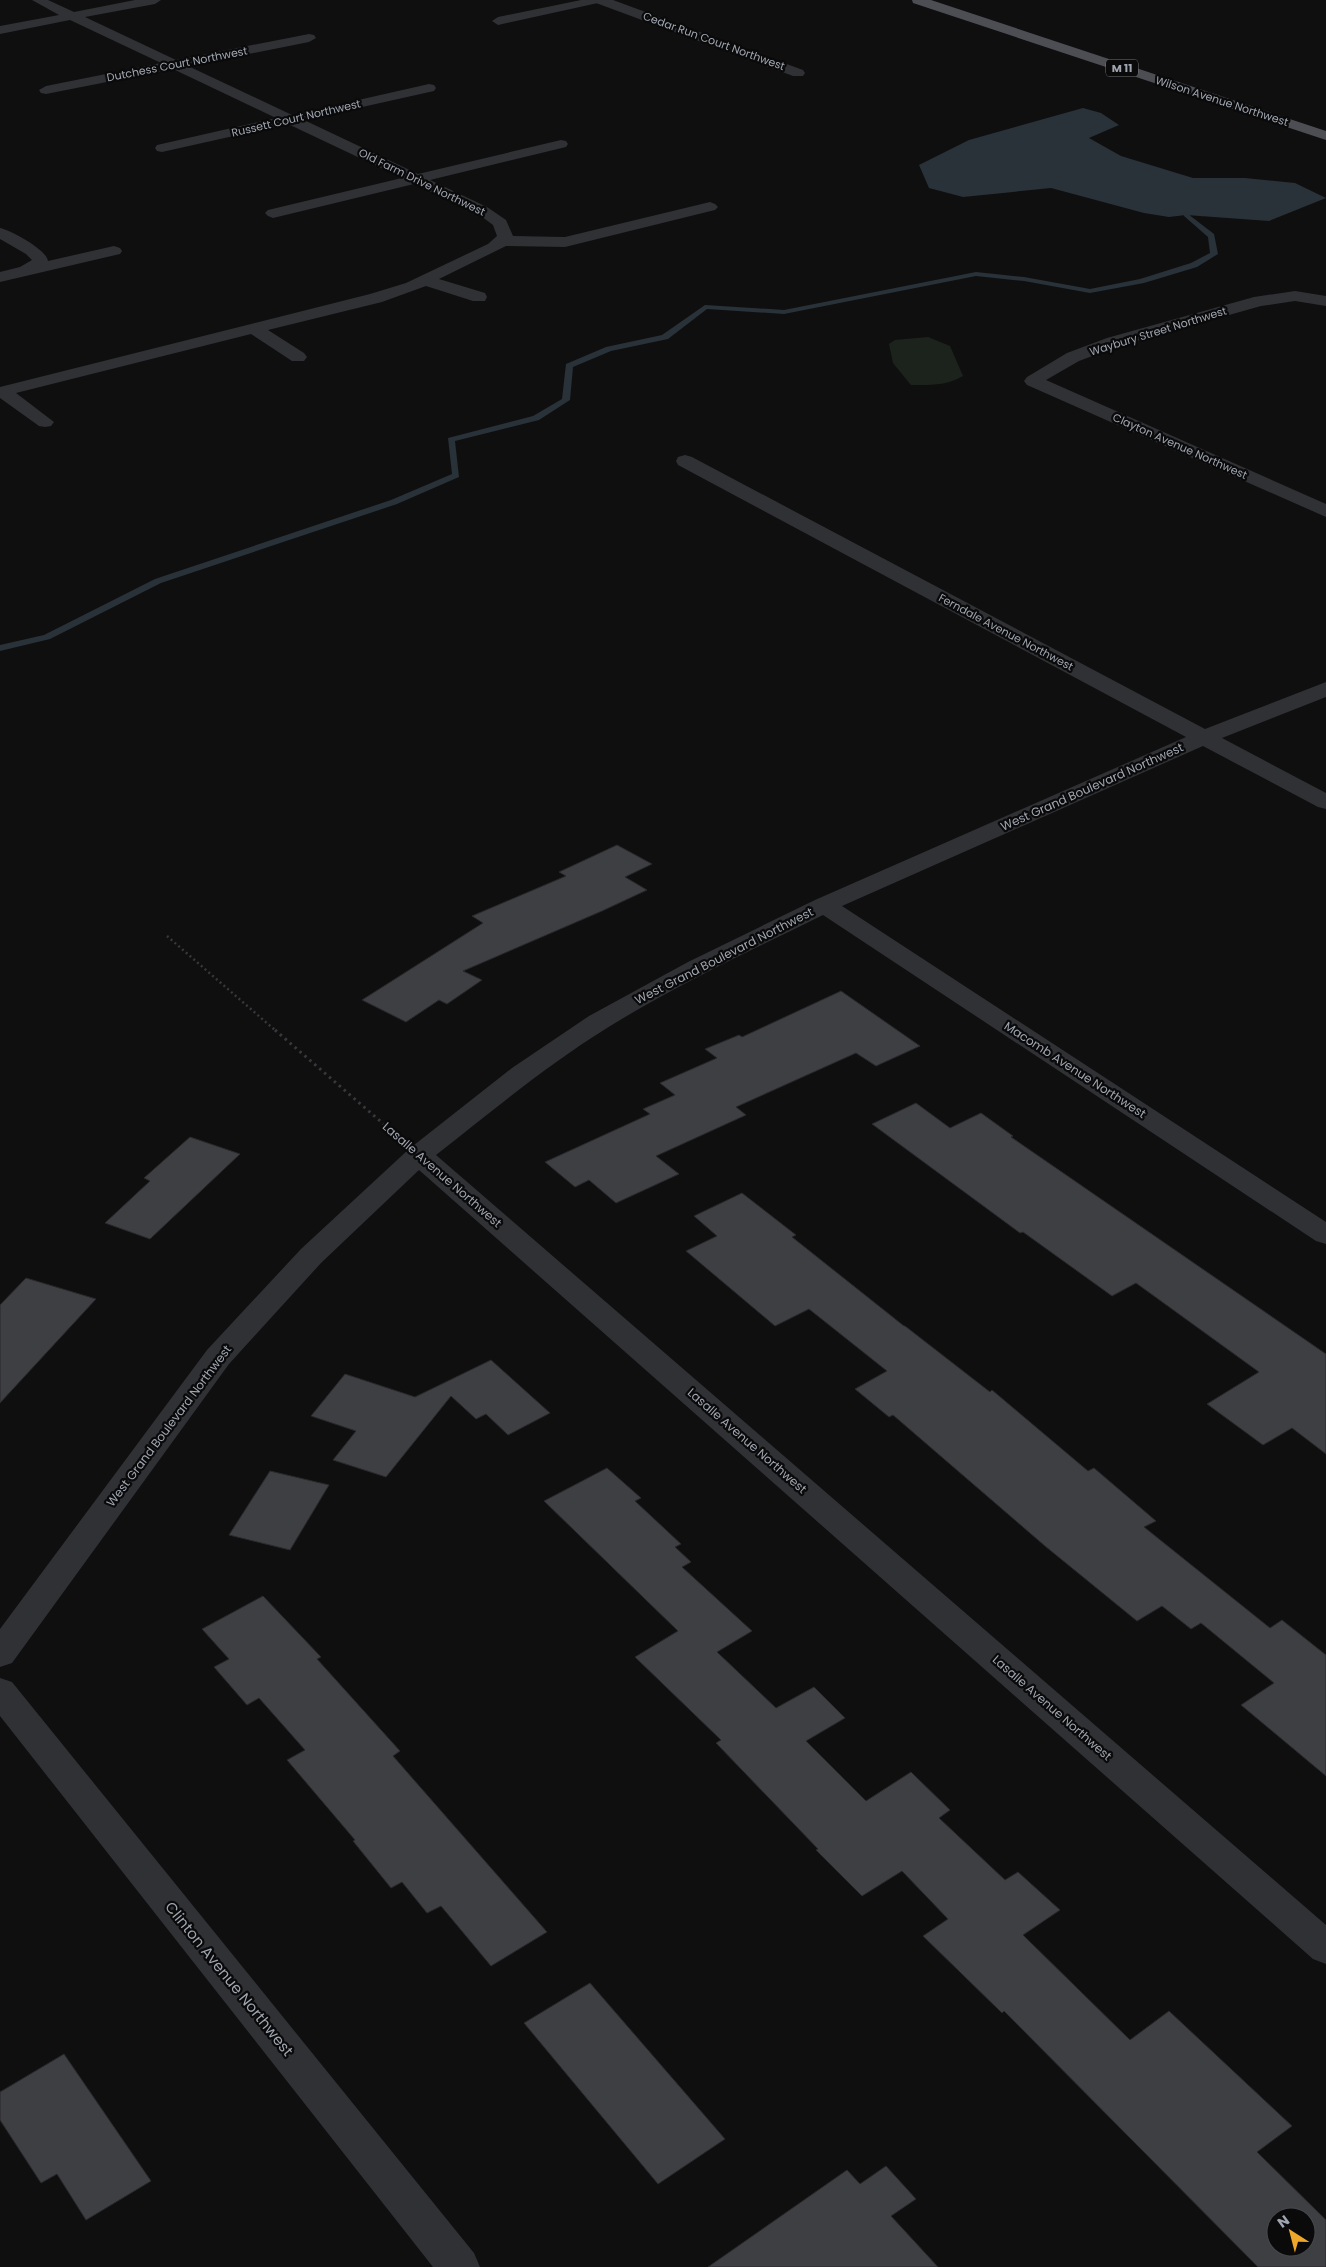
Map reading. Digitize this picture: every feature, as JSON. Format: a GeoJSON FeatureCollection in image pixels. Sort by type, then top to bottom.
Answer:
{"type":"FeatureCollection","features":[{"type":"Feature","properties":{"kind":"main road","name":"Wilson Avenue Northwest"},"geometry":{"type":"LineString","coordinates":[[918,0],[1326,136]]}},
{"type":"Feature","properties":{"kind":"street","name":"Old Farm Drive Northwest"},"geometry":{"type":"LineString","coordinates":[[38,0],[492,216],[500,223],[504,231],[503,242]]}},
{"type":"Feature","properties":{"kind":"street"},"geometry":{"type":"LineString","coordinates":[[0,30],[154,0]]}},
{"type":"Feature","properties":{"kind":"street","name":"Cedar Run Court Northwest"},"geometry":{"type":"LineString","coordinates":[[599,0],[798,73]]}},
{"type":"Feature","properties":{"kind":"street"},"geometry":{"type":"LineString","coordinates":[[622,8],[648,2]]}},
{"type":"Feature","properties":{"kind":"street","name":"Dutchess Court Northwest"},"geometry":{"type":"LineString","coordinates":[[46,90],[309,38]]}},
{"type":"Feature","properties":{"kind":"street","name":"Russett Court Northwest"},"geometry":{"type":"LineString","coordinates":[[162,148],[429,88]]}},
{"type":"Feature","properties":{"kind":"street"},"geometry":{"type":"LineString","coordinates":[[273,213],[561,144]]}},
{"type":"Feature","properties":{"kind":"street"},"geometry":{"type":"LineString","coordinates":[[2,392],[376,298],[426,280],[503,242],[564,242],[710,207]]}},
{"type":"Feature","properties":{"kind":"street"},"geometry":{"type":"LineString","coordinates":[[0,233],[32,252],[40,259],[39,264],[26,271]]}},
{"type":"Feature","properties":{"kind":"street"},"geometry":{"type":"LineString","coordinates":[[0,277],[114,251]]}},
{"type":"Feature","properties":{"kind":"street"},"geometry":{"type":"LineString","coordinates":[[426,280],[479,297]]}},
{"type":"Feature","properties":{"kind":"street","name":"Waybury Street Northwest"},"geometry":{"type":"LineString","coordinates":[[1033,381],[1073,357],[1113,342],[1260,301],[1295,296],[1326,301]]}},
{"type":"Feature","properties":{"kind":"street"},"geometry":{"type":"LineString","coordinates":[[255,329],[298,357]]}},
{"type":"Feature","properties":{"kind":"street","name":"Clayton Avenue Northwest"},"geometry":{"type":"LineString","coordinates":[[1033,381],[1326,511]]}},
{"type":"Feature","properties":{"kind":"street"},"geometry":{"type":"LineString","coordinates":[[2,392],[45,422]]}},
{"type":"Feature","properties":{"kind":"street","name":"Ferndale Avenue Northwest"},"geometry":{"type":"LineString","coordinates":[[685,461],[1326,802]]}},
{"type":"Feature","properties":{"kind":"street","name":"West Grand Boulevard Northwest"},"geometry":{"type":"LineString","coordinates":[[0,1654],[218,1357],[311,1256],[419,1155],[521,1074],[598,1022],[697,967],[824,905],[1204,737],[1326,689]]}},
{"type":"Feature","properties":{"kind":"street","name":"Macomb Avenue Northwest"},"geometry":{"type":"LineString","coordinates":[[824,905],[1326,1235]]}},
{"type":"Feature","properties":{"kind":"street","name":"Lasalle Avenue Northwest"},"geometry":{"type":"LineString","coordinates":[[419,1155],[1326,1948]]}},
{"type":"Feature","properties":{"kind":"street","name":"Clinton Avenue Northwest"},"geometry":{"type":"LineString","coordinates":[[0,1691],[459,2267]]}},
{"type":"Feature","properties":{"kind":"lane"},"geometry":{"type":"LineString","coordinates":[[498,21],[599,0]]}},
{"type":"Feature","properties":{"kind":"path","name":"Lasalle Avenue Northwest"},"geometry":{"type":"LineString","coordinates":[[167,936],[419,1155]]}},
{"type":"Feature","properties":{"kind":"shaded area"},"geometry":{"type":"Polygon","coordinates":[[[1083,108],[1101,113],[1119,125],[1089,138],[1121,156],[1193,178],[1245,178],[1295,183],[1326,198],[1269,221],[1186,215],[1169,217],[1144,213],[1051,188],[963,197],[929,188],[919,165],[969,140],[1083,108]]]}},
{"type":"Feature","properties":{"kind":"shaded area"},"geometry":{"type":"Polygon","coordinates":[[[928,337],[950,346],[963,376],[944,383],[911,385],[893,363],[889,344],[895,340],[928,337]]]}},
{"type":"Feature","properties":{"kind":"building"},"geometry":{"type":"Polygon","coordinates":[[[617,845],[652,864],[625,877],[647,890],[463,971],[482,980],[447,1004],[439,1000],[406,1022],[362,1000],[483,923],[472,916],[566,876],[559,872],[617,845]]]}},
{"type":"Feature","properties":{"kind":"building"},"geometry":{"type":"Polygon","coordinates":[[[841,991],[920,1046],[876,1066],[856,1053],[736,1107],[746,1115],[656,1156],[679,1174],[616,1203],[589,1180],[575,1187],[545,1162],[650,1114],[643,1109],[675,1095],[660,1083],[717,1058],[705,1049],[739,1035],[742,1037],[841,991]]]}},
{"type":"Feature","properties":{"kind":"building"},"geometry":{"type":"Polygon","coordinates":[[[916,1103],[950,1128],[981,1113],[1013,1136],[1011,1137],[1326,1354],[1326,1454],[1292,1428],[1263,1445],[1207,1404],[1259,1372],[1136,1283],[1112,1296],[1023,1232],[1020,1233],[872,1124],[916,1103]]]}},
{"type":"Feature","properties":{"kind":"building"},"geometry":{"type":"Polygon","coordinates":[[[190,1137],[240,1154],[150,1239],[105,1223],[150,1181],[144,1178],[190,1137]]]}},
{"type":"Feature","properties":{"kind":"building"},"geometry":{"type":"Polygon","coordinates":[[[742,1193],[796,1235],[792,1237],[904,1326],[990,1392],[992,1390],[1088,1471],[1094,1468],[1156,1521],[1144,1527],[1270,1628],[1282,1620],[1326,1655],[1326,1776],[1241,1705],[1274,1683],[1201,1623],[1191,1629],[1162,1606],[1137,1621],[1045,1546],[893,1415],[889,1417],[855,1389],[887,1371],[809,1309],[775,1326],[686,1251],[717,1236],[694,1216],[742,1193]]]}},
{"type":"Feature","properties":{"kind":"building"},"geometry":{"type":"Polygon","coordinates":[[[26,1278],[96,1299],[0,1403],[0,1305],[26,1278]]]}},
{"type":"Feature","properties":{"kind":"building"},"geometry":{"type":"Polygon","coordinates":[[[491,1360],[550,1413],[508,1435],[486,1414],[476,1419],[451,1396],[386,1477],[333,1460],[356,1431],[311,1416],[345,1374],[415,1397],[491,1360]]]}},
{"type":"Feature","properties":{"kind":"building"},"geometry":{"type":"Polygon","coordinates":[[[607,1468],[641,1498],[635,1501],[681,1544],[675,1547],[691,1562],[682,1567],[752,1631],[717,1652],[776,1708],[814,1687],[845,1718],[806,1741],[866,1801],[911,1772],[950,1810],[939,1818],[1005,1880],[1018,1872],[1060,1910],[1023,1935],[1130,2040],[1169,2011],[1292,2126],[1257,2152],[1313,2207],[1266,2207],[1266,2257],[1316,2257],[1316,2210],[1326,2220],[1326,2267],[1258,2267],[1004,2011],[1002,2013],[923,1936],[948,1919],[902,1871],[862,1896],[816,1850],[818,1849],[716,1743],[721,1740],[635,1657],[678,1631],[544,1501],[607,1468]]]}},
{"type":"Feature","properties":{"kind":"building"},"geometry":{"type":"Polygon","coordinates":[[[270,1471],[329,1485],[290,1550],[229,1535],[270,1471]]]}},
{"type":"Feature","properties":{"kind":"building"},"geometry":{"type":"Polygon","coordinates":[[[263,1596],[321,1657],[317,1659],[400,1751],[393,1756],[547,1932],[491,1966],[441,1906],[427,1913],[402,1882],[391,1888],[353,1841],[355,1840],[287,1760],[305,1750],[259,1698],[247,1705],[214,1667],[229,1659],[202,1629],[263,1596]]]}},
{"type":"Feature","properties":{"kind":"building"},"geometry":{"type":"Polygon","coordinates":[[[590,1983],[725,2139],[658,2184],[524,2023],[590,1983]]]}},
{"type":"Feature","properties":{"kind":"building"},"geometry":{"type":"Polygon","coordinates":[[[64,2054],[151,2181],[86,2220],[57,2174],[41,2183],[0,2120],[0,2092],[64,2054]]]}},
{"type":"Feature","properties":{"kind":"building"},"geometry":{"type":"Polygon","coordinates":[[[886,2166],[916,2199],[891,2216],[938,2267],[708,2267],[847,2170],[860,2184],[886,2166]]]}},
{"type":"Feature","properties":{"kind":"waterway"},"geometry":{"type":"LineString","coordinates":[[0,648],[47,637],[158,581],[394,502],[456,475],[451,440],[536,418],[566,400],[569,366],[609,349],[665,337],[705,307],[784,312],[976,274],[1024,279],[1090,291],[1141,281],[1194,265],[1214,254],[1211,236],[1186,215]]}}]}
